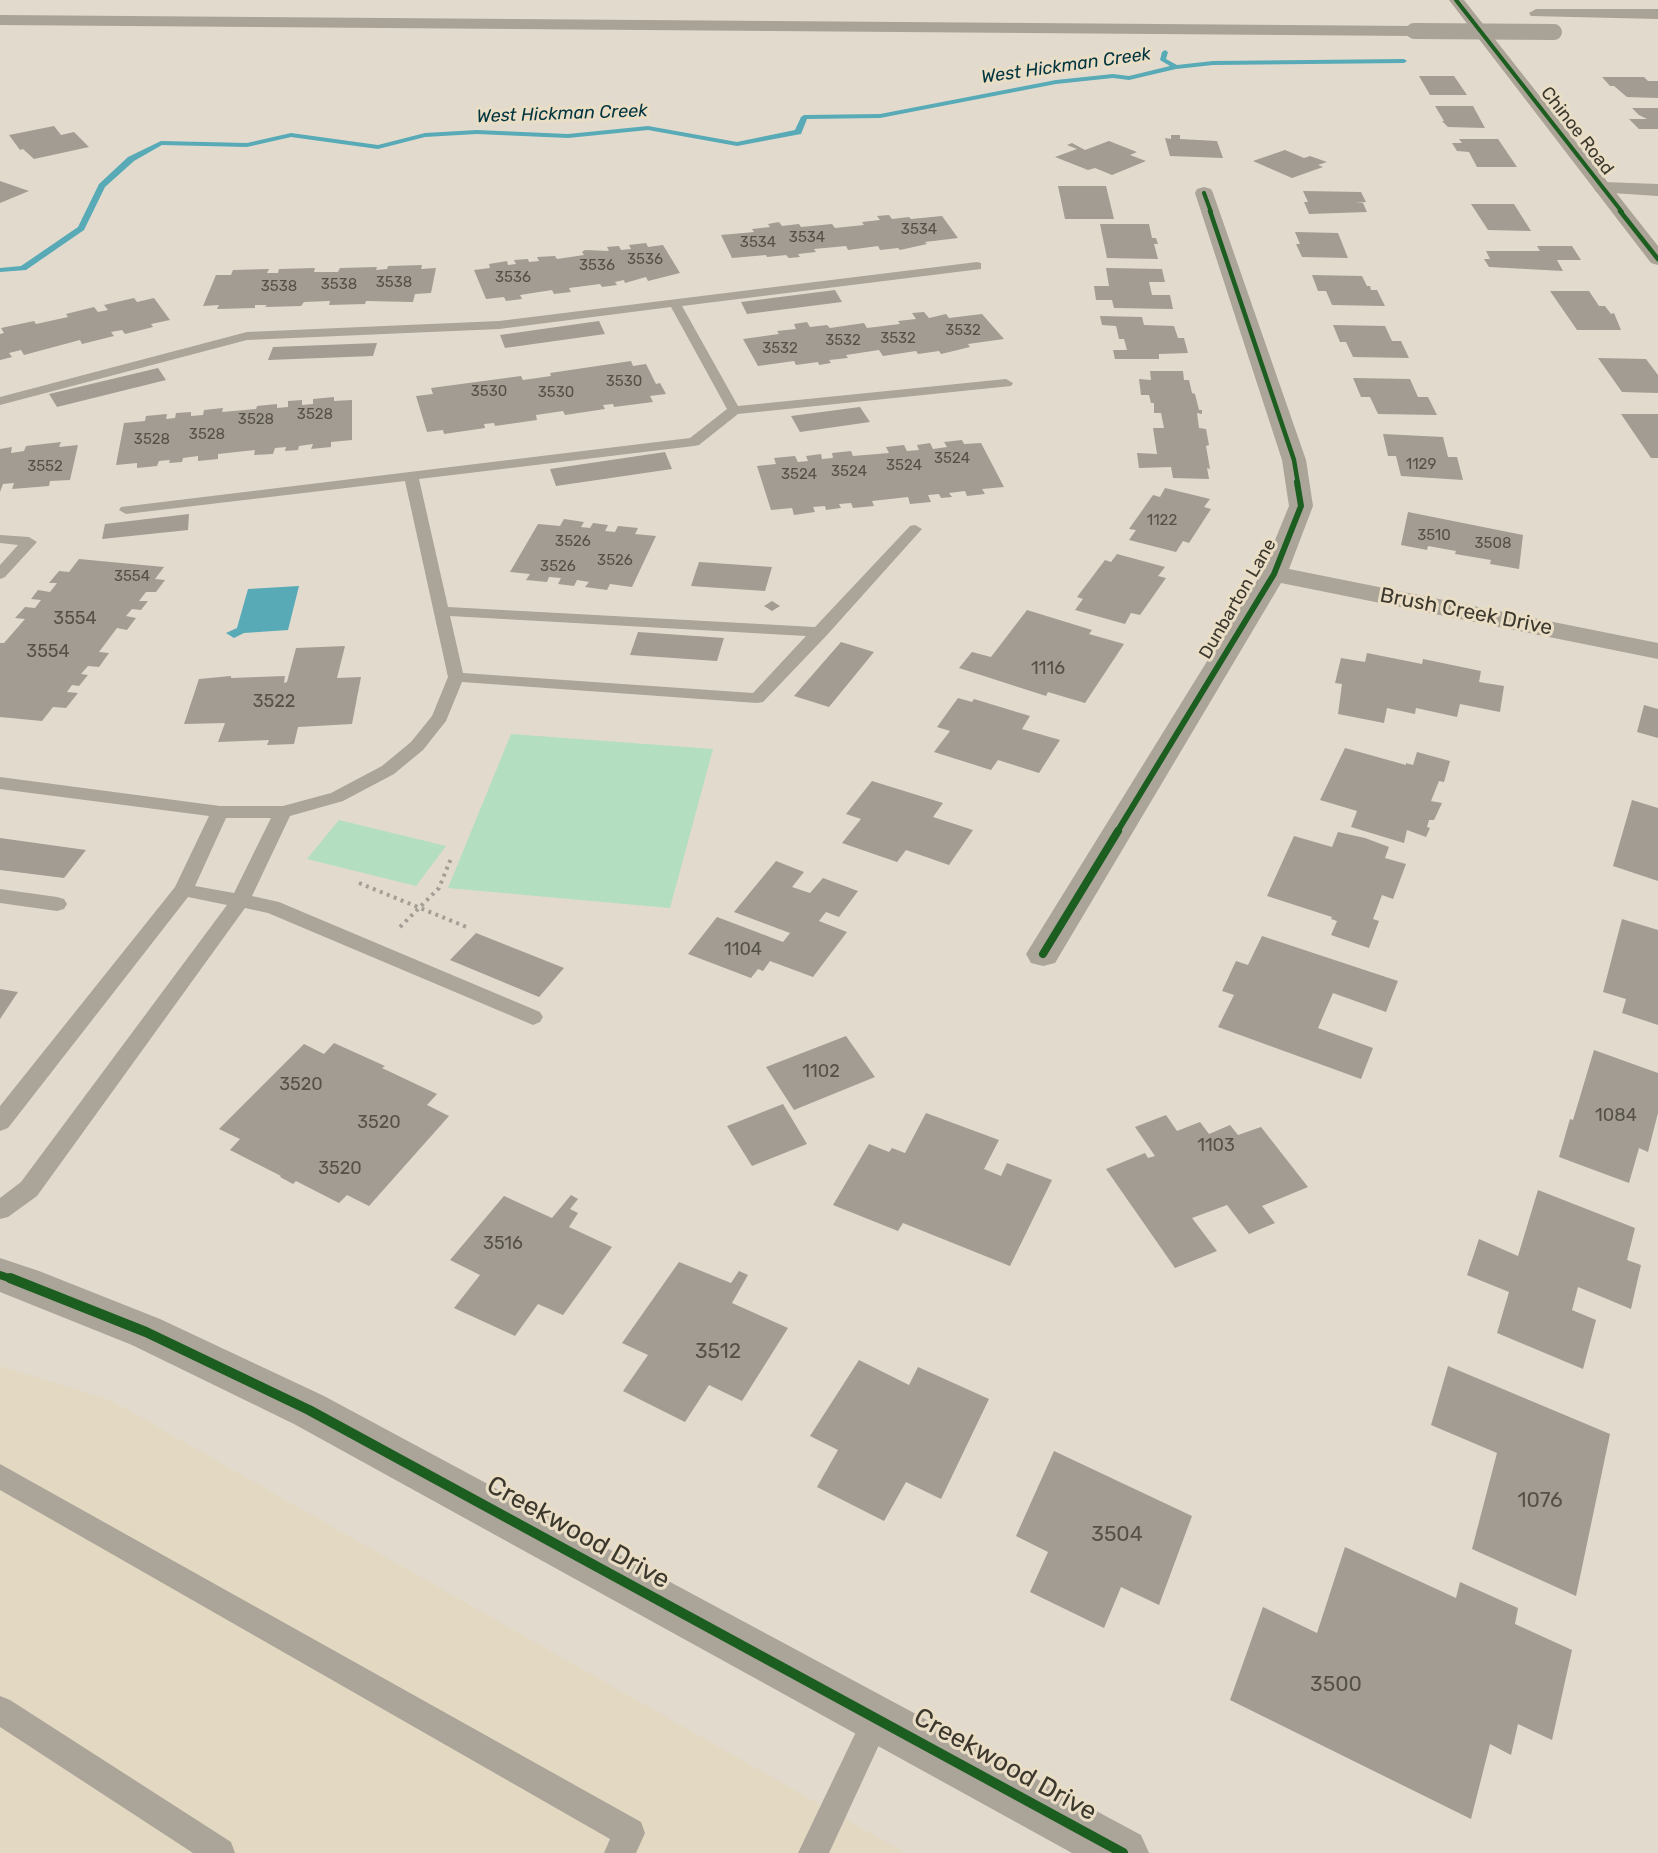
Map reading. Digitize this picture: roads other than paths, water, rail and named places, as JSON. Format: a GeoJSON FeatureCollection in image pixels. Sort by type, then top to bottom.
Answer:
{"type":"FeatureCollection","features":[{"type":"Feature","properties":{"kind":"highway"},"geometry":{"type":"LineString","coordinates":[[1451,6],[1476,17]]}},
{"type":"Feature","properties":{"kind":"highway"},"geometry":{"type":"LineString","coordinates":[[1531,13],[1658,14]]}},
{"type":"Feature","properties":{"kind":"highway"},"geometry":{"type":"LineString","coordinates":[[0,20],[1559,32]]}},
{"type":"Feature","properties":{"kind":"street","name":"Chinoe Road"},"geometry":{"type":"LineString","coordinates":[[1476,17],[1658,259]]}},
{"type":"Feature","properties":{"kind":"street"},"geometry":{"type":"LineString","coordinates":[[1603,188],[1658,190]]}},
{"type":"Feature","properties":{"kind":"street","name":"Dunbarton Lane"},"geometry":{"type":"LineString","coordinates":[[1043,954],[1274,574],[1301,506],[1294,460],[1204,193]]}},
{"type":"Feature","properties":{"kind":"street","name":"Brush Creek Drive"},"geometry":{"type":"LineString","coordinates":[[1274,574],[1658,651]]}},
{"type":"Feature","properties":{"kind":"street","name":"Creekwood Drive"},"geometry":{"type":"LineString","coordinates":[[0,1275],[146,1332],[309,1410],[1123,1853]]}},
{"type":"Feature","properties":{"kind":"lane"},"geometry":{"type":"LineString","coordinates":[[0,401],[247,336],[499,326],[977,266]]}},
{"type":"Feature","properties":{"kind":"lane"},"geometry":{"type":"LineString","coordinates":[[675,304],[734,410]]}},
{"type":"Feature","properties":{"kind":"lane"},"geometry":{"type":"LineString","coordinates":[[126,510],[694,441],[734,410],[1006,383]]}},
{"type":"Feature","properties":{"kind":"lane"},"geometry":{"type":"LineString","coordinates":[[0,783],[220,812],[283,812],[337,797],[388,770],[417,746],[440,717],[456,677],[411,476]]}},
{"type":"Feature","properties":{"kind":"lane"},"geometry":{"type":"LineString","coordinates":[[456,677],[757,698],[915,530]]}},
{"type":"Feature","properties":{"kind":"lane"},"geometry":{"type":"LineString","coordinates":[[0,539],[29,542],[0,574]]}},
{"type":"Feature","properties":{"kind":"lane"},"geometry":{"type":"LineString","coordinates":[[442,611],[821,632]]}},
{"type":"Feature","properties":{"kind":"lane"},"geometry":{"type":"LineString","coordinates":[[0,1122],[183,890],[220,812]]}},
{"type":"Feature","properties":{"kind":"lane"},"geometry":{"type":"LineString","coordinates":[[0,1210],[29,1189],[240,901],[283,812]]}},
{"type":"Feature","properties":{"kind":"lane"},"geometry":{"type":"LineString","coordinates":[[183,890],[272,907],[533,1017]]}},
{"type":"Feature","properties":{"kind":"lane"},"geometry":{"type":"LineString","coordinates":[[0,896],[57,904]]}},
{"type":"Feature","properties":{"kind":"lane"},"geometry":{"type":"LineString","coordinates":[[0,1476],[630,1833],[619,1853]]}},
{"type":"Feature","properties":{"kind":"lane"},"geometry":{"type":"LineString","coordinates":[[0,1710],[220,1853]]}},
{"type":"Feature","properties":{"kind":"lane"},"geometry":{"type":"LineString","coordinates":[[813,1853],[877,1719]]}},
{"type":"Feature","properties":{"kind":"water"},"geometry":{"type":"Polygon","coordinates":[[[299,586],[288,630],[244,633],[234,638],[226,633],[237,628],[248,589],[299,586]]]}},
{"type":"Feature","properties":{"kind":"waterway","name":"West Hickman Creek"},"geometry":{"type":"LineString","coordinates":[[1165,52],[1163,60],[1176,67]]}},
{"type":"Feature","properties":{"kind":"waterway"},"geometry":{"type":"LineString","coordinates":[[1176,67],[1213,63],[1404,61]]}},
{"type":"Feature","properties":{"kind":"waterway","name":"West Hickman Creek"},"geometry":{"type":"LineString","coordinates":[[0,270],[23,268],[81,228],[102,186],[131,159],[161,143],[247,145],[291,135],[378,147],[425,135],[477,132],[568,136],[648,128],[737,144],[798,132],[804,117],[880,116],[1056,82],[1113,76],[1129,78],[1176,67]]}}]}
